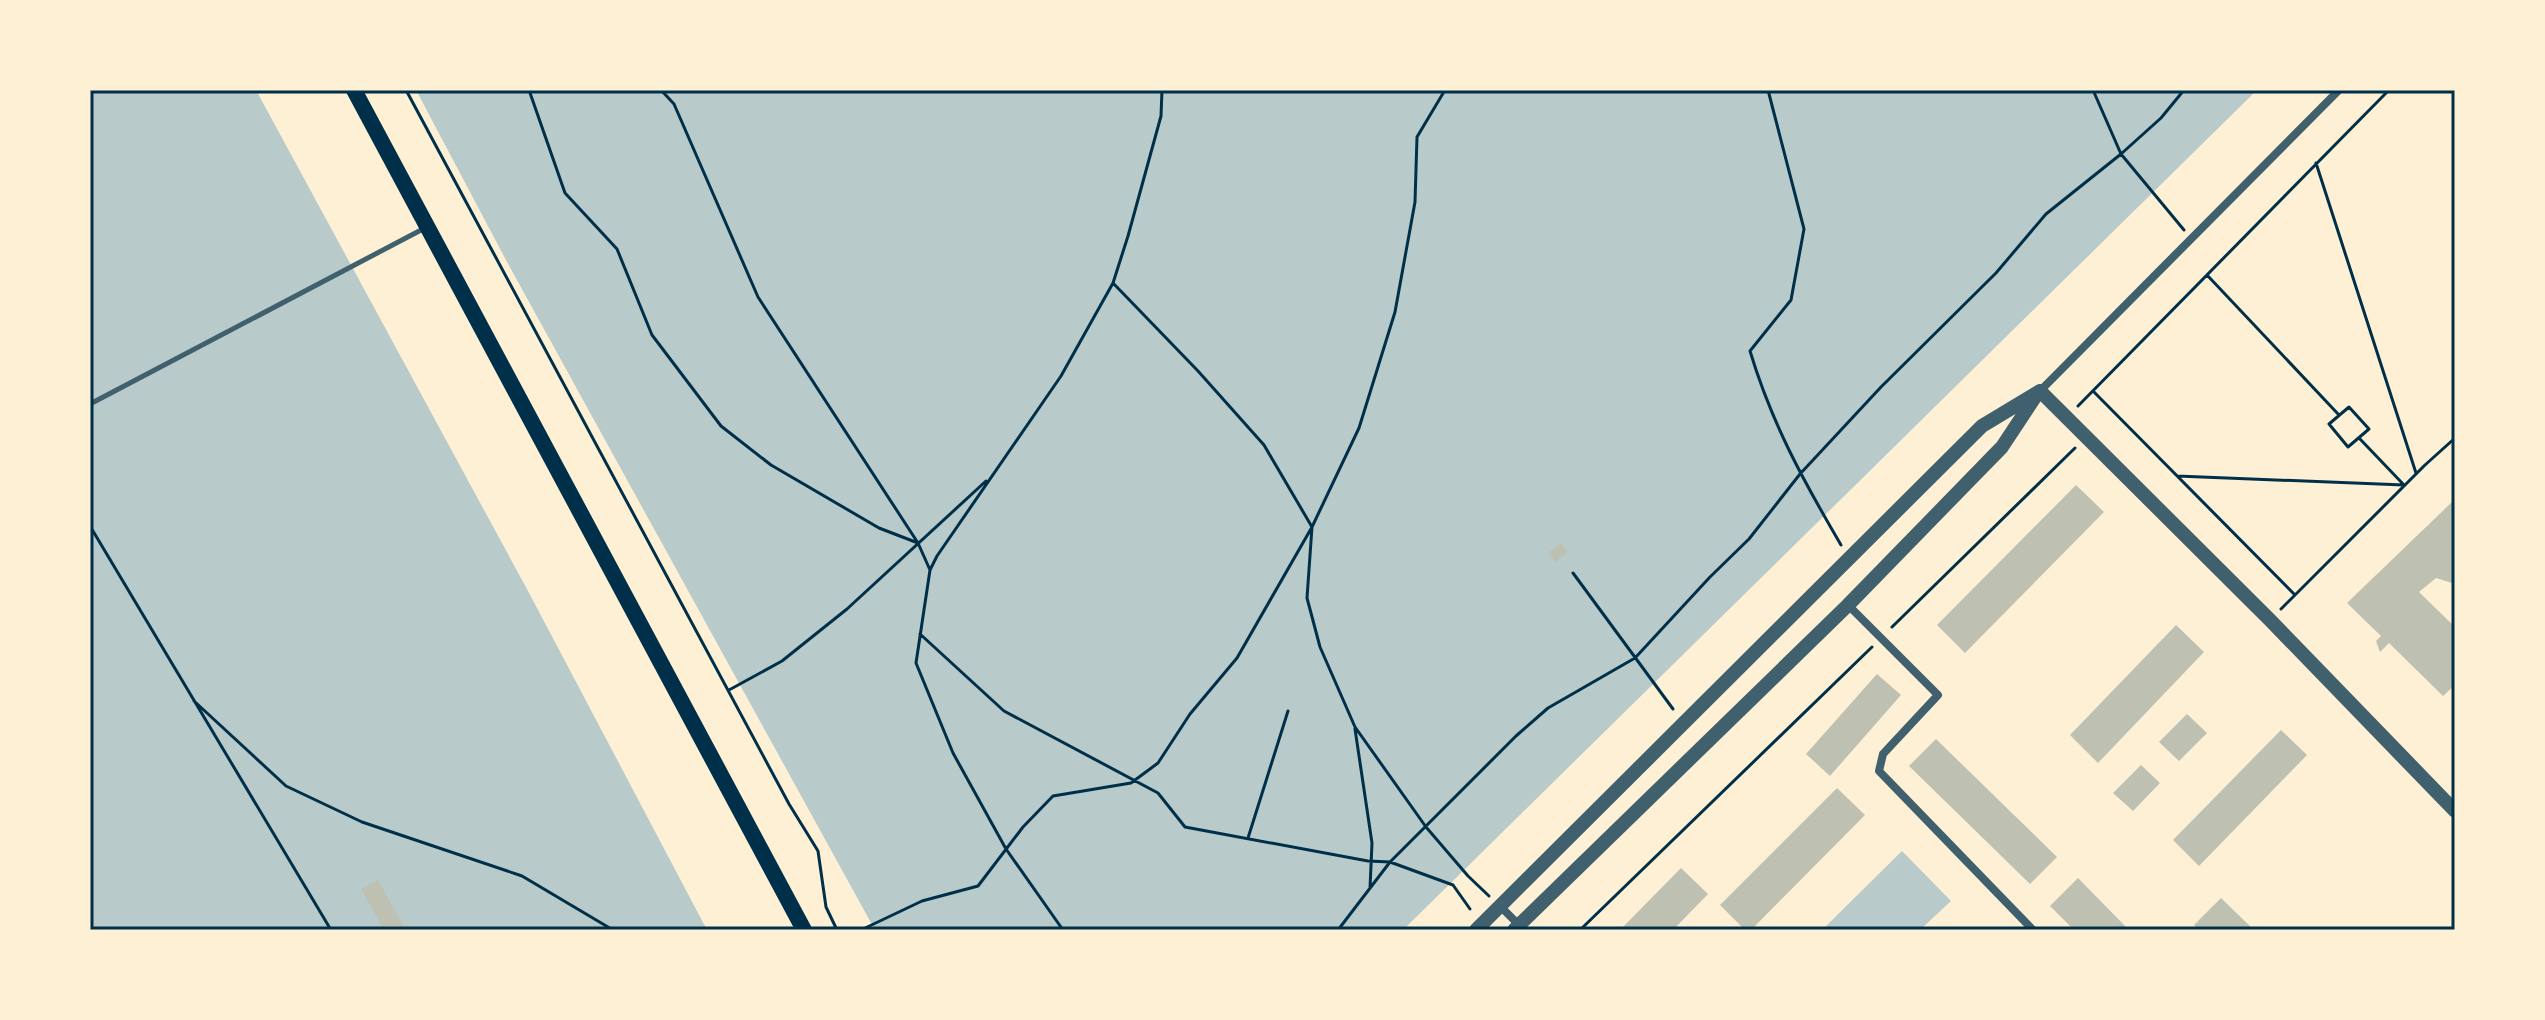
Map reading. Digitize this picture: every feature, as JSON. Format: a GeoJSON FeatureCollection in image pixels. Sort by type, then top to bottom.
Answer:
{"type":"FeatureCollection","features":[{"type":"Feature","properties":{"kind":"main road"},"geometry":{"type":"LineString","coordinates":[[354,90],[804,930]]}},
{"type":"Feature","properties":{"kind":"street"},"geometry":{"type":"LineString","coordinates":[[1500,906],[1519,928],[1848,605],[2002,447],[2040,391],[2339,90]]}},
{"type":"Feature","properties":{"kind":"street"},"geometry":{"type":"LineString","coordinates":[[2040,391],[2270,620],[2455,811]]}},
{"type":"Feature","properties":{"kind":"street"},"geometry":{"type":"LineString","coordinates":[[1476,930],[1982,426],[2040,391]]}},
{"type":"Feature","properties":{"kind":"street"},"geometry":{"type":"LineString","coordinates":[[1848,605],[1938,695],[1883,754],[1879,771],[2033,930]]}},
{"type":"Feature","properties":{"kind":"lane"},"geometry":{"type":"LineString","coordinates":[[90,404],[427,226]]}},
{"type":"Feature","properties":{"kind":"path"},"geometry":{"type":"LineString","coordinates":[[406,90],[789,804],[818,851],[826,907],[837,930]]}},
{"type":"Feature","properties":{"kind":"path"},"geometry":{"type":"LineString","coordinates":[[529,90],[565,193],[617,249],[652,335],[721,426],[771,465],[879,528],[918,543]]}},
{"type":"Feature","properties":{"kind":"path"},"geometry":{"type":"LineString","coordinates":[[661,90],[674,104],[758,297],[918,543],[930,570]]}},
{"type":"Feature","properties":{"kind":"path"},"geometry":{"type":"LineString","coordinates":[[1063,930],[1006,849],[953,753],[916,663],[930,570],[937,556],[1061,376],[1113,283],[1161,116],[1162,90]]}},
{"type":"Feature","properties":{"kind":"path"},"geometry":{"type":"LineString","coordinates":[[861,930],[922,901],[978,886],[1053,796],[1131,783],[1158,763],[1190,714],[1237,658],[1312,527],[1359,428],[1395,312],[1415,202],[1417,137],[1445,90]]}},
{"type":"Feature","properties":{"kind":"path"},"geometry":{"type":"LineString","coordinates":[[1768,90],[1804,229],[1791,300],[1750,351],[1765,399],[1800,474],[1849,558]]}},
{"type":"Feature","properties":{"kind":"path"},"geometry":{"type":"LineString","coordinates":[[2093,90],[2121,154],[2191,238]]}},
{"type":"Feature","properties":{"kind":"path"},"geometry":{"type":"LineString","coordinates":[[1338,930],[1390,862],[1516,736],[1548,708],[1635,658],[1749,539],[1800,474],[1892,376],[1996,273],[2046,214],[2121,154],[2161,118],[2184,90]]}},
{"type":"Feature","properties":{"kind":"path"},"geometry":{"type":"LineString","coordinates":[[2067,417],[2389,90]]}},
{"type":"Feature","properties":{"kind":"path"},"geometry":{"type":"LineString","coordinates":[[2316,163],[2416,473]]}},
{"type":"Feature","properties":{"kind":"path"},"geometry":{"type":"LineString","coordinates":[[2207,275],[2339,415]]}},
{"type":"Feature","properties":{"kind":"path"},"geometry":{"type":"LineString","coordinates":[[1113,283],[1264,445],[1312,527],[1307,598],[1320,647],[1355,727],[1426,827],[1468,876],[1500,906]]}},
{"type":"Feature","properties":{"kind":"path"},"geometry":{"type":"LineString","coordinates":[[2093,391],[2295,595]]}},
{"type":"Feature","properties":{"kind":"path"},"geometry":{"type":"LineString","coordinates":[[2349,407],[2369,429],[2348,447],[2329,424],[2339,415],[2349,407]]}},
{"type":"Feature","properties":{"kind":"path"},"geometry":{"type":"LineString","coordinates":[[1580,930],[2086,437]]}},
{"type":"Feature","properties":{"kind":"path"},"geometry":{"type":"LineString","coordinates":[[2359,438],[2404,485]]}},
{"type":"Feature","properties":{"kind":"path"},"geometry":{"type":"LineString","coordinates":[[2270,620],[2416,473],[2455,438]]}},
{"type":"Feature","properties":{"kind":"path"},"geometry":{"type":"LineString","coordinates":[[729,690],[782,661],[847,609],[993,475]]}},
{"type":"Feature","properties":{"kind":"path"},"geometry":{"type":"LineString","coordinates":[[2177,476],[2404,485]]}},
{"type":"Feature","properties":{"kind":"path"},"geometry":{"type":"LineString","coordinates":[[90,526],[331,930]]}},
{"type":"Feature","properties":{"kind":"path"},"geometry":{"type":"LineString","coordinates":[[1573,573],[1683,722]]}},
{"type":"Feature","properties":{"kind":"path"},"geometry":{"type":"LineString","coordinates":[[920,634],[1004,711],[1158,793],[1185,827],[1390,862],[1453,885],[1470,909]]}},
{"type":"Feature","properties":{"kind":"path"},"geometry":{"type":"LineString","coordinates":[[194,701],[286,786],[362,822],[522,876],[613,930]]}},
{"type":"Feature","properties":{"kind":"path"},"geometry":{"type":"LineString","coordinates":[[1248,838],[1288,711]]}},
{"type":"Feature","properties":{"kind":"path"},"geometry":{"type":"LineString","coordinates":[[1355,727],[1372,843],[1370,888]]}},
{"type":"Feature","properties":{"kind":"shaded area"},"geometry":{"type":"Polygon","coordinates":[[[90,90],[256,90],[528,591],[707,930],[90,930],[90,90]]]}},
{"type":"Feature","properties":{"kind":"shaded area"},"geometry":{"type":"Polygon","coordinates":[[[416,90],[2257,90],[1403,930],[875,930],[507,262],[416,90]]]}},
{"type":"Feature","properties":{"kind":"shaded area"},"geometry":{"type":"Polygon","coordinates":[[[1902,851],[1951,901],[1920,930],[1822,930],[1902,851]]]}},
{"type":"Feature","properties":{"kind":"building"},"geometry":{"type":"Polygon","coordinates":[[[2076,485],[2104,512],[1965,653],[1937,625],[2076,485]]]}},
{"type":"Feature","properties":{"kind":"building"},"geometry":{"type":"Polygon","coordinates":[[[2455,496],[2455,584],[2436,578],[2419,592],[2455,627],[2455,685],[2443,696],[2389,643],[2380,652],[2376,641],[2381,636],[2347,603],[2455,496]]]}},
{"type":"Feature","properties":{"kind":"building"},"geometry":{"type":"Polygon","coordinates":[[[1561,543],[1568,552],[1555,562],[1548,553],[1561,543]]]}},
{"type":"Feature","properties":{"kind":"building"},"geometry":{"type":"Polygon","coordinates":[[[2176,625],[2204,652],[2098,763],[2070,735],[2176,625]]]}},
{"type":"Feature","properties":{"kind":"building"},"geometry":{"type":"Polygon","coordinates":[[[1877,674],[1901,695],[1830,776],[1806,754],[1877,674]]]}},
{"type":"Feature","properties":{"kind":"building"},"geometry":{"type":"Polygon","coordinates":[[[2187,714],[2207,733],[2179,761],[2159,742],[2187,714]]]}},
{"type":"Feature","properties":{"kind":"building"},"geometry":{"type":"Polygon","coordinates":[[[2281,730],[2307,755],[2199,866],[2173,840],[2281,730]]]}},
{"type":"Feature","properties":{"kind":"building"},"geometry":{"type":"Polygon","coordinates":[[[1936,739],[2057,857],[2030,884],[1909,766],[1936,739]]]}},
{"type":"Feature","properties":{"kind":"building"},"geometry":{"type":"Polygon","coordinates":[[[2141,765],[2160,783],[2133,811],[2113,793],[2141,765]]]}},
{"type":"Feature","properties":{"kind":"building"},"geometry":{"type":"Polygon","coordinates":[[[1837,788],[1865,815],[1751,930],[1745,930],[1720,905],[1837,788]]]}},
{"type":"Feature","properties":{"kind":"building"},"geometry":{"type":"Polygon","coordinates":[[[1681,868],[1708,894],[1673,930],[1620,930],[1681,868]]]}},
{"type":"Feature","properties":{"kind":"building"},"geometry":{"type":"Polygon","coordinates":[[[2078,878],[2129,930],[2074,930],[2050,906],[2078,878]]]}},
{"type":"Feature","properties":{"kind":"building"},"geometry":{"type":"Polygon","coordinates":[[[378,880],[406,930],[384,930],[361,889],[378,880]]]}},
{"type":"Feature","properties":{"kind":"building"},"geometry":{"type":"Polygon","coordinates":[[[2221,898],[2254,930],[2199,930],[2194,925],[2221,898]]]}}]}
